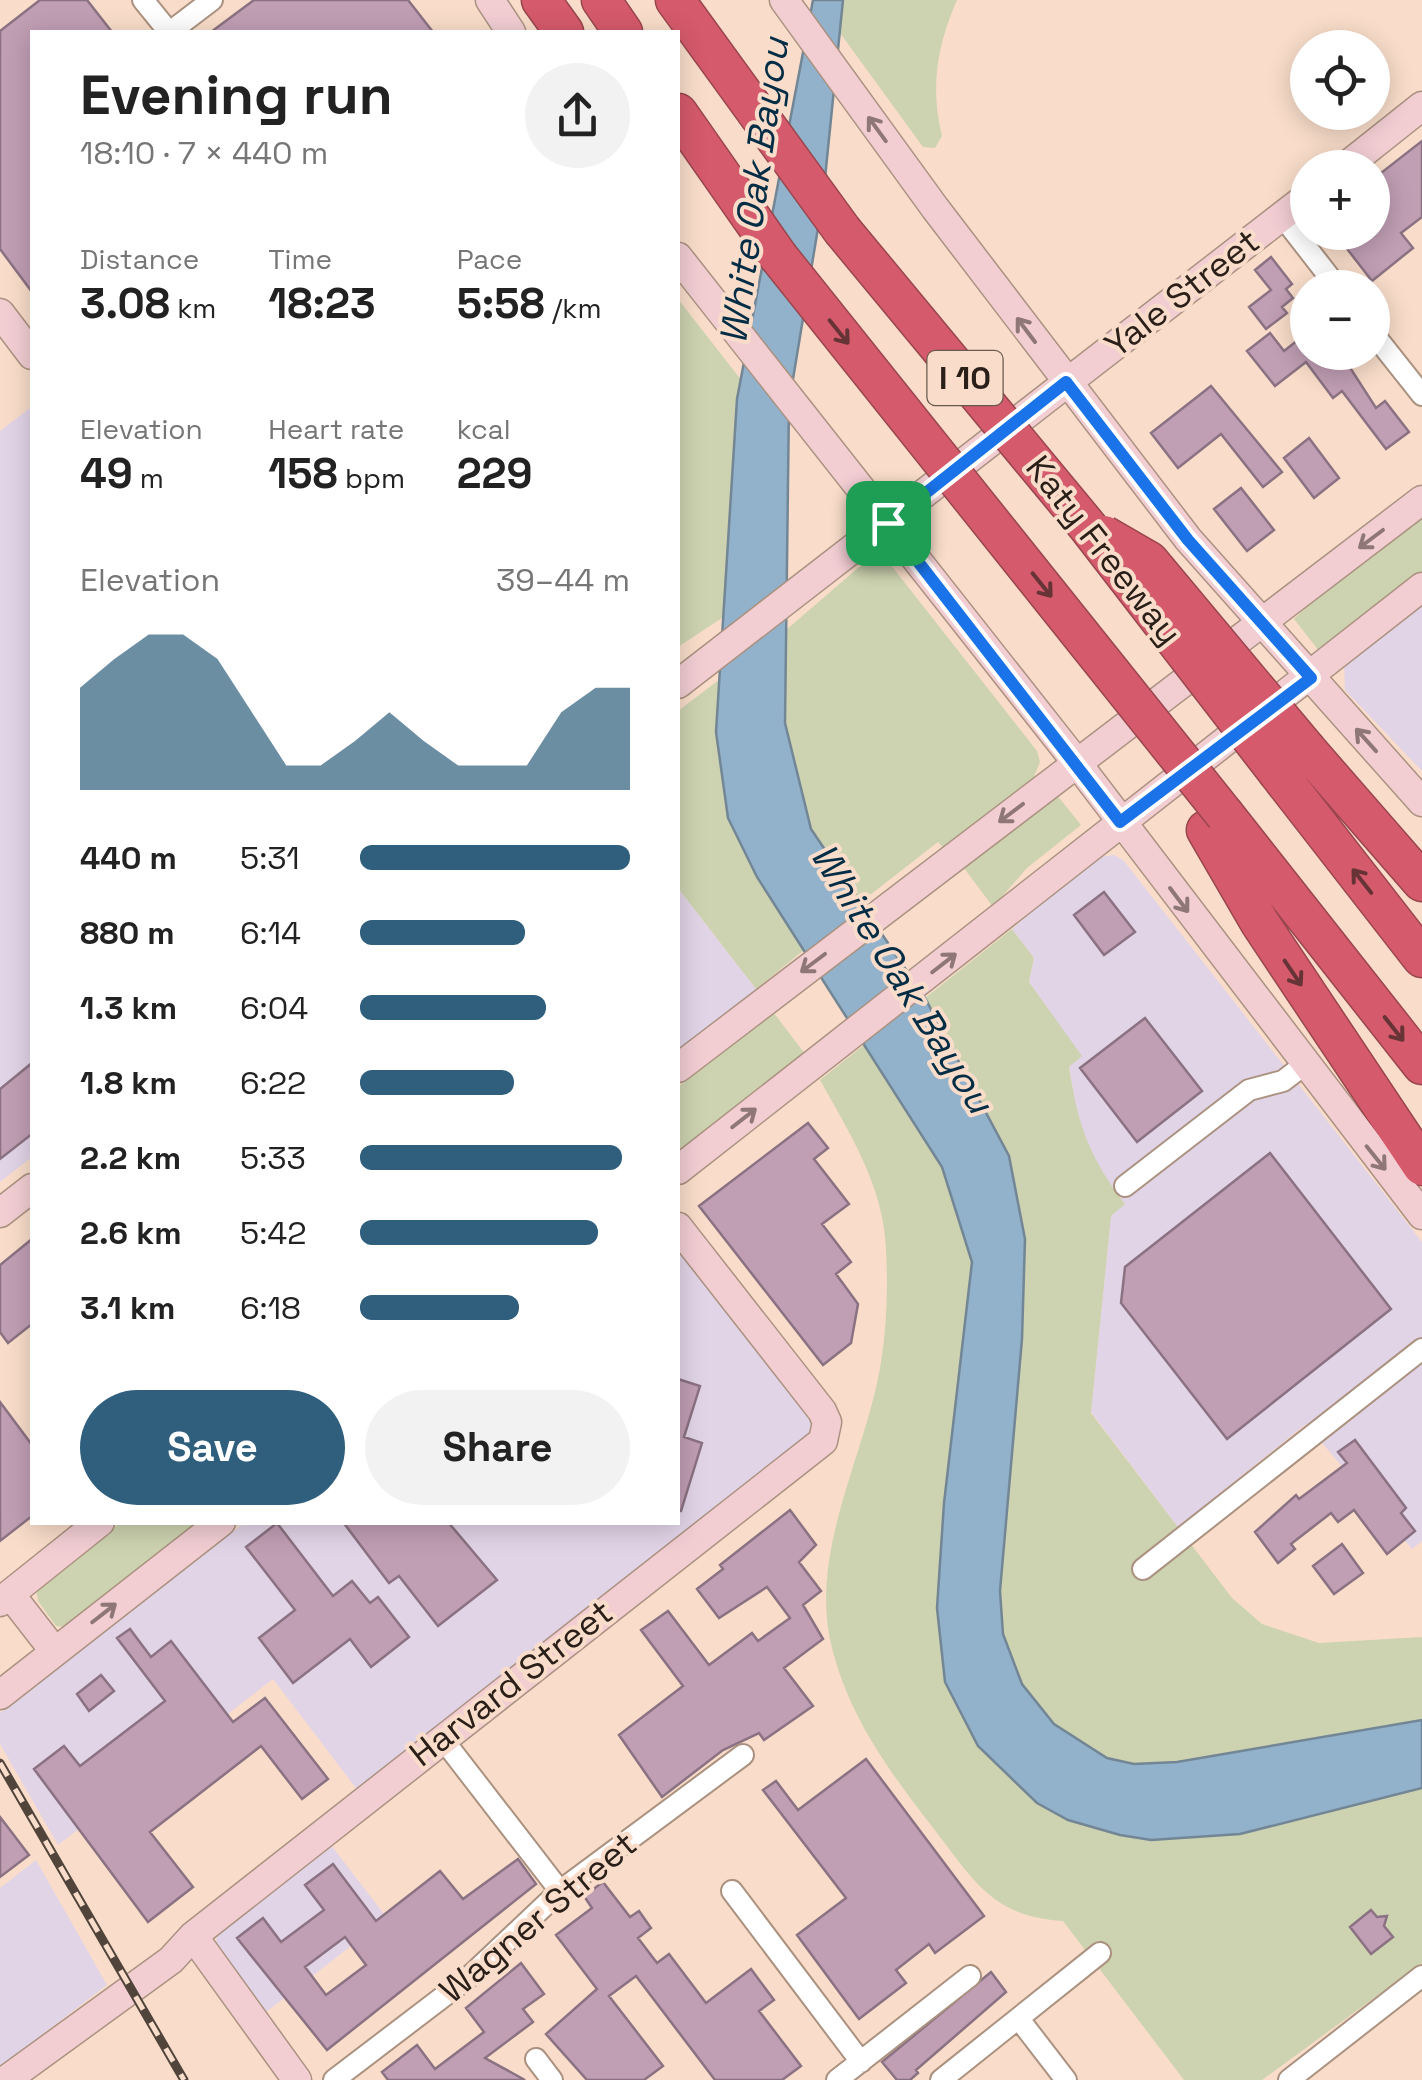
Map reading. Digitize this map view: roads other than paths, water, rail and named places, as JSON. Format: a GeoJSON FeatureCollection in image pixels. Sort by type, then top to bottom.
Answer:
{"type":"FeatureCollection","features":[{"type":"Feature","properties":{"kind":"highway"},"geometry":{"type":"LineString","coordinates":[[541,0],[563,30]]}},
{"type":"Feature","properties":{"kind":"highway"},"geometry":{"type":"LineString","coordinates":[[601,0],[622,30]]}},
{"type":"Feature","properties":{"kind":"highway","name":"Katy Freeway"},"geometry":{"type":"LineString","coordinates":[[675,0],[842,230],[1088,526],[1149,561],[1292,761]]}},
{"type":"Feature","properties":{"kind":"highway"},"geometry":{"type":"LineString","coordinates":[[703,0],[842,230]]}},
{"type":"Feature","properties":{"kind":"highway","name":"Katy Freeway"},"geometry":{"type":"LineString","coordinates":[[680,116],[778,256],[1121,683],[1215,822]]}},
{"type":"Feature","properties":{"kind":"highway"},"geometry":{"type":"LineString","coordinates":[[680,163],[778,256]]}},
{"type":"Feature","properties":{"kind":"highway"},"geometry":{"type":"LineString","coordinates":[[1292,761],[1422,882]]}},
{"type":"Feature","properties":{"kind":"highway"},"geometry":{"type":"LineString","coordinates":[[1292,761],[1422,958]]}},
{"type":"Feature","properties":{"kind":"highway"},"geometry":{"type":"LineString","coordinates":[[1215,822],[1422,1065]]}},
{"type":"Feature","properties":{"kind":"highway"},"geometry":{"type":"LineString","coordinates":[[1215,822],[1260,922],[1422,1166]]}},
{"type":"Feature","properties":{"kind":"main road"},"geometry":{"type":"LineString","coordinates":[[490,0],[504,30]]}},
{"type":"Feature","properties":{"kind":"main road"},"geometry":{"type":"LineString","coordinates":[[784,0],[934,208],[1188,540],[1422,802]]}},
{"type":"Feature","properties":{"kind":"main road"},"geometry":{"type":"LineString","coordinates":[[1367,150],[1422,106]]}},
{"type":"Feature","properties":{"kind":"main road","name":"Yale Street"},"geometry":{"type":"LineString","coordinates":[[680,682],[1290,210]]}},
{"type":"Feature","properties":{"kind":"main road"},"geometry":{"type":"LineString","coordinates":[[680,259],[1077,763],[1422,1215]]}},
{"type":"Feature","properties":{"kind":"main road"},"geometry":{"type":"LineString","coordinates":[[0,314],[30,352]]}},
{"type":"Feature","properties":{"kind":"main road"},"geometry":{"type":"LineString","coordinates":[[680,1066],[1422,500]]}},
{"type":"Feature","properties":{"kind":"main road"},"geometry":{"type":"LineString","coordinates":[[680,1168],[1422,588]]}},
{"type":"Feature","properties":{"kind":"main road"},"geometry":{"type":"LineString","coordinates":[[0,1213],[30,1190]]}},
{"type":"Feature","properties":{"kind":"main road","name":"Harvard Street"},"geometry":{"type":"LineString","coordinates":[[11,2076],[35,2047],[163,1950],[193,1936],[441,1737],[814,1450],[826,1430],[822,1411],[680,1229]]}},
{"type":"Feature","properties":{"kind":"main road"},"geometry":{"type":"LineString","coordinates":[[55,1652],[5,1598],[96,1525]]}},
{"type":"Feature","properties":{"kind":"main road"},"geometry":{"type":"LineString","coordinates":[[0,1695],[218,1525]]}},
{"type":"Feature","properties":{"kind":"main road"},"geometry":{"type":"LineString","coordinates":[[193,1936],[297,2080]]}},
{"type":"Feature","properties":{"kind":"street"},"geometry":{"type":"LineString","coordinates":[[143,0],[168,30]]}},
{"type":"Feature","properties":{"kind":"street"},"geometry":{"type":"LineString","coordinates":[[173,30],[212,0]]}},
{"type":"Feature","properties":{"kind":"street"},"geometry":{"type":"LineString","coordinates":[[1282,216],[1324,270]]}},
{"type":"Feature","properties":{"kind":"street"},"geometry":{"type":"LineString","coordinates":[[1390,355],[1422,395]]}},
{"type":"Feature","properties":{"kind":"street"},"geometry":{"type":"LineString","coordinates":[[1125,1186],[1249,1090],[1284,1081],[1304,1065]]}},
{"type":"Feature","properties":{"kind":"street"},"geometry":{"type":"LineString","coordinates":[[1143,1569],[1422,1349]]}},
{"type":"Feature","properties":{"kind":"street"},"geometry":{"type":"LineString","coordinates":[[441,1737],[560,1891]]}},
{"type":"Feature","properties":{"kind":"street","name":"Wagner Street"},"geometry":{"type":"LineString","coordinates":[[334,2080],[469,1977],[560,1891],[742,1755]]}},
{"type":"Feature","properties":{"kind":"street"},"geometry":{"type":"LineString","coordinates":[[732,1891],[860,2062]]}},
{"type":"Feature","properties":{"kind":"street"},"geometry":{"type":"LineString","coordinates":[[941,2080],[1100,1953]]}},
{"type":"Feature","properties":{"kind":"street"},"geometry":{"type":"LineString","coordinates":[[837,2080],[970,1976]]}},
{"type":"Feature","properties":{"kind":"street"},"geometry":{"type":"LineString","coordinates":[[1302,2076],[1422,1976]]}},
{"type":"Feature","properties":{"kind":"street"},"geometry":{"type":"LineString","coordinates":[[1018,2020],[1066,2080]]}},
{"type":"Feature","properties":{"kind":"street"},"geometry":{"type":"LineString","coordinates":[[536,2059],[552,2080]]}},
{"type":"Feature","properties":{"kind":"water","name":"White Oak Bayou"},"geometry":{"type":"Polygon","coordinates":[[[813,0],[843,0],[823,198],[789,403],[785,723],[811,829],[925,998],[1009,1156],[1025,1239],[1022,1339],[1000,1591],[1003,1634],[1022,1684],[1054,1724],[1107,1758],[1134,1764],[1177,1762],[1422,1720],[1422,1788],[1240,1834],[1151,1840],[1120,1835],[1068,1820],[1037,1803],[978,1746],[945,1682],[937,1608],[944,1503],[972,1262],[942,1167],[757,877],[728,818],[716,732],[737,399],[813,0]]]}},
{"type":"Feature","properties":{"kind":"railway"},"geometry":{"type":"LineString","coordinates":[[0,1763],[184,2080]]}}]}
